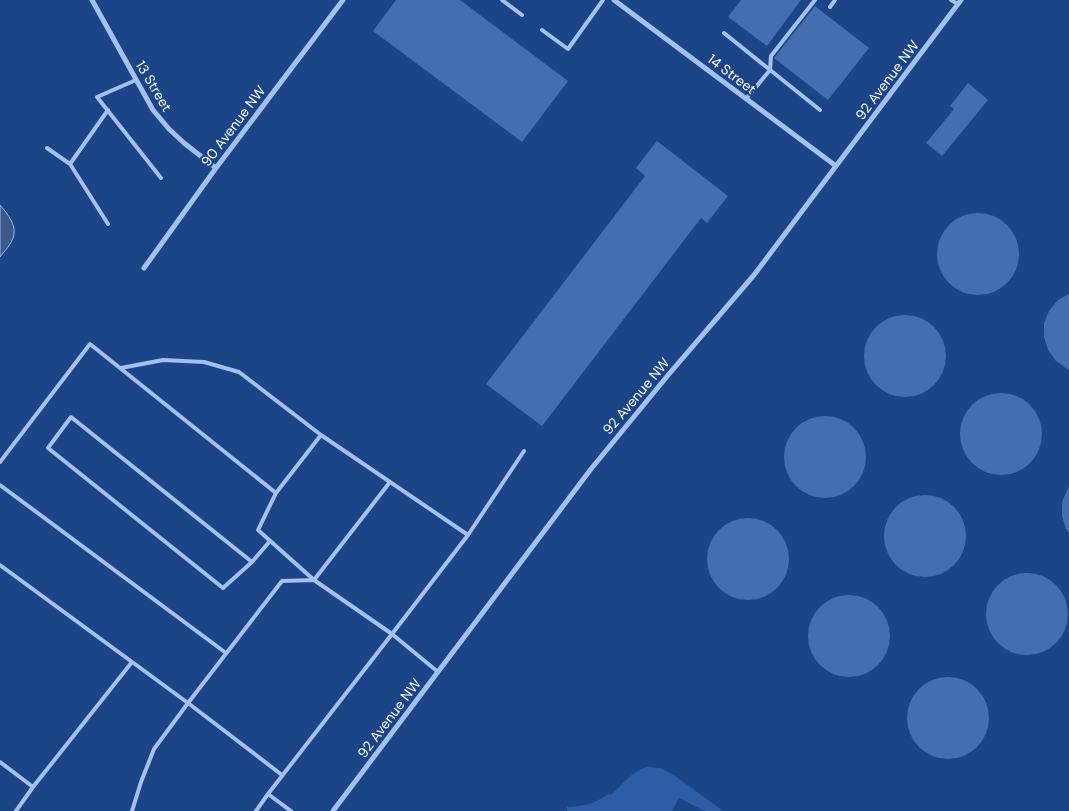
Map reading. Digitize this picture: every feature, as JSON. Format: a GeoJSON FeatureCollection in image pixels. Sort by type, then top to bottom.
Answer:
{"type":"FeatureCollection","features":[{"type":"Feature","properties":{"kind":"street","name":"13 Street"},"geometry":{"type":"LineString","coordinates":[[92,0],[153,110],[169,129],[216,168]]}},
{"type":"Feature","properties":{"kind":"street","name":"90 Avenue NW"},"geometry":{"type":"LineString","coordinates":[[144,268],[216,168],[343,0]]}},
{"type":"Feature","properties":{"kind":"street","name":"14 Street"},"geometry":{"type":"LineString","coordinates":[[614,0],[836,166]]}},
{"type":"Feature","properties":{"kind":"street","name":"92 Avenue NW"},"geometry":{"type":"LineString","coordinates":[[332,811],[591,469],[754,275],[960,2]]}},
{"type":"Feature","properties":{"kind":"lane"},"geometry":{"type":"LineString","coordinates":[[502,0],[522,15]]}},
{"type":"Feature","properties":{"kind":"lane"},"geometry":{"type":"LineString","coordinates":[[542,30],[568,49],[603,0]]}},
{"type":"Feature","properties":{"kind":"lane"},"geometry":{"type":"LineString","coordinates":[[746,99],[770,70],[771,56],[815,0]]}},
{"type":"Feature","properties":{"kind":"lane"},"geometry":{"type":"LineString","coordinates":[[830,7],[835,0]]}},
{"type":"Feature","properties":{"kind":"lane"},"geometry":{"type":"LineString","coordinates":[[951,0],[960,2]]}},
{"type":"Feature","properties":{"kind":"lane"},"geometry":{"type":"LineString","coordinates":[[724,33],[820,110]]}},
{"type":"Feature","properties":{"kind":"lane"},"geometry":{"type":"LineString","coordinates":[[136,80],[97,97],[161,178]]}},
{"type":"Feature","properties":{"kind":"lane"},"geometry":{"type":"LineString","coordinates":[[70,164],[108,110]]}},
{"type":"Feature","properties":{"kind":"lane"},"geometry":{"type":"LineString","coordinates":[[46,148],[70,164],[108,224]]}},
{"type":"Feature","properties":{"kind":"lane"},"geometry":{"type":"LineString","coordinates":[[0,462],[90,344],[276,493]]}},
{"type":"Feature","properties":{"kind":"lane"},"geometry":{"type":"LineString","coordinates":[[120,368],[163,360],[204,362],[239,372],[321,435],[468,535]]}},
{"type":"Feature","properties":{"kind":"lane"},"geometry":{"type":"LineString","coordinates":[[252,562],[72,417],[48,448],[223,588],[252,562],[270,541]]}},
{"type":"Feature","properties":{"kind":"lane"},"geometry":{"type":"LineString","coordinates":[[321,435],[276,493],[258,530],[314,580],[392,634],[438,672]]}},
{"type":"Feature","properties":{"kind":"lane"},"geometry":{"type":"LineString","coordinates":[[256,811],[468,535],[524,451]]}},
{"type":"Feature","properties":{"kind":"lane"},"geometry":{"type":"LineString","coordinates":[[314,580],[390,482]]}},
{"type":"Feature","properties":{"kind":"lane"},"geometry":{"type":"LineString","coordinates":[[0,485],[226,653]]}},
{"type":"Feature","properties":{"kind":"lane"},"geometry":{"type":"LineString","coordinates":[[0,565],[188,703],[282,776]]}},
{"type":"Feature","properties":{"kind":"lane"},"geometry":{"type":"LineString","coordinates":[[132,811],[154,749],[282,581],[314,580]]}},
{"type":"Feature","properties":{"kind":"lane"},"geometry":{"type":"LineString","coordinates":[[16,811],[33,786],[132,662]]}},
{"type":"Feature","properties":{"kind":"lane"},"geometry":{"type":"LineString","coordinates":[[0,762],[33,786]]}},
{"type":"Feature","properties":{"kind":"lane"},"geometry":{"type":"LineString","coordinates":[[268,794],[291,811]]}},
{"type":"Feature","properties":{"kind":"shaded area"},"geometry":{"type":"Polygon","coordinates":[[[0,205],[12,223],[14,233],[13,239],[0,257],[0,205]]]}},
{"type":"Feature","properties":{"kind":"shaded area"},"geometry":{"type":"Polygon","coordinates":[[[648,767],[660,768],[674,775],[723,811],[705,811],[679,798],[672,811],[567,811],[567,807],[589,804],[609,794],[611,795],[632,775],[648,767]]]}},
{"type":"Feature","properties":{"kind":"building"},"geometry":{"type":"Polygon","coordinates":[[[396,0],[460,0],[568,81],[522,142],[373,31],[396,0]]]}},
{"type":"Feature","properties":{"kind":"building"},"geometry":{"type":"Polygon","coordinates":[[[741,0],[801,0],[767,46],[728,17],[741,0]]]}},
{"type":"Feature","properties":{"kind":"building"},"geometry":{"type":"Polygon","coordinates":[[[815,6],[869,48],[828,100],[774,58],[815,6]]]}},
{"type":"Feature","properties":{"kind":"building"},"geometry":{"type":"Polygon","coordinates":[[[968,83],[988,100],[942,156],[926,143],[954,109],[950,106],[968,83]]]}},
{"type":"Feature","properties":{"kind":"building"},"geometry":{"type":"Polygon","coordinates":[[[657,141],[728,196],[707,223],[701,218],[542,426],[486,384],[645,176],[636,168],[657,141]]]}},
{"type":"Feature","properties":{"kind":"building"},"geometry":{"type":"Polygon","coordinates":[[[978,213],[994,216],[1007,225],[1016,238],[1019,254],[1016,270],[1007,283],[994,292],[978,295],[962,292],[949,283],[940,270],[937,254],[940,238],[949,225],[962,216],[978,213]]]}},
{"type":"Feature","properties":{"kind":"building"},"geometry":{"type":"Polygon","coordinates":[[[1069,294],[1069,370],[1056,361],[1048,350],[1044,337],[1044,323],[1049,311],[1058,300],[1069,294]]]}},
{"type":"Feature","properties":{"kind":"building"},"geometry":{"type":"Polygon","coordinates":[[[905,315],[921,318],[934,327],[943,340],[946,356],[943,372],[934,385],[921,394],[905,397],[889,394],[876,385],[867,372],[864,356],[867,340],[876,327],[889,318],[905,315]]]}},
{"type":"Feature","properties":{"kind":"building"},"geometry":{"type":"Polygon","coordinates":[[[1001,393],[1017,396],[1030,405],[1039,418],[1042,434],[1039,450],[1030,463],[1017,472],[1001,475],[985,472],[972,463],[963,450],[960,434],[963,418],[972,405],[985,396],[1001,393]]]}},
{"type":"Feature","properties":{"kind":"building"},"geometry":{"type":"Polygon","coordinates":[[[825,416],[841,419],[854,428],[863,441],[866,457],[863,473],[854,486],[841,495],[825,498],[809,495],[796,486],[787,473],[784,457],[787,441],[796,428],[809,419],[825,416]]]}},
{"type":"Feature","properties":{"kind":"building"},"geometry":{"type":"Polygon","coordinates":[[[1069,486],[1069,533],[1062,516],[1062,502],[1069,486]]]}},
{"type":"Feature","properties":{"kind":"building"},"geometry":{"type":"Polygon","coordinates":[[[925,495],[941,498],[954,507],[963,520],[966,536],[963,552],[954,565],[941,574],[925,577],[909,574],[896,565],[887,552],[884,536],[887,520],[896,507],[909,498],[925,495]]]}},
{"type":"Feature","properties":{"kind":"building"},"geometry":{"type":"Polygon","coordinates":[[[748,518],[764,521],[777,530],[786,543],[789,559],[786,575],[777,588],[764,597],[748,600],[732,597],[719,588],[710,575],[707,559],[710,543],[719,530],[732,521],[748,518]]]}},
{"type":"Feature","properties":{"kind":"building"},"geometry":{"type":"Polygon","coordinates":[[[1027,573],[1043,576],[1056,585],[1065,598],[1068,614],[1065,630],[1056,643],[1043,652],[1027,655],[1011,652],[998,643],[989,630],[986,614],[989,598],[998,585],[1011,576],[1027,573]]]}},
{"type":"Feature","properties":{"kind":"building"},"geometry":{"type":"Polygon","coordinates":[[[849,595],[865,598],[878,607],[887,620],[890,636],[887,652],[878,665],[865,674],[849,677],[833,674],[820,665],[811,652],[808,636],[811,620],[820,607],[833,598],[849,595]]]}},
{"type":"Feature","properties":{"kind":"building"},"geometry":{"type":"Polygon","coordinates":[[[948,677],[964,680],[977,689],[986,702],[989,718],[986,734],[977,747],[964,756],[948,759],[932,756],[919,747],[910,734],[907,718],[910,702],[919,689],[932,680],[948,677]]]}}]}
